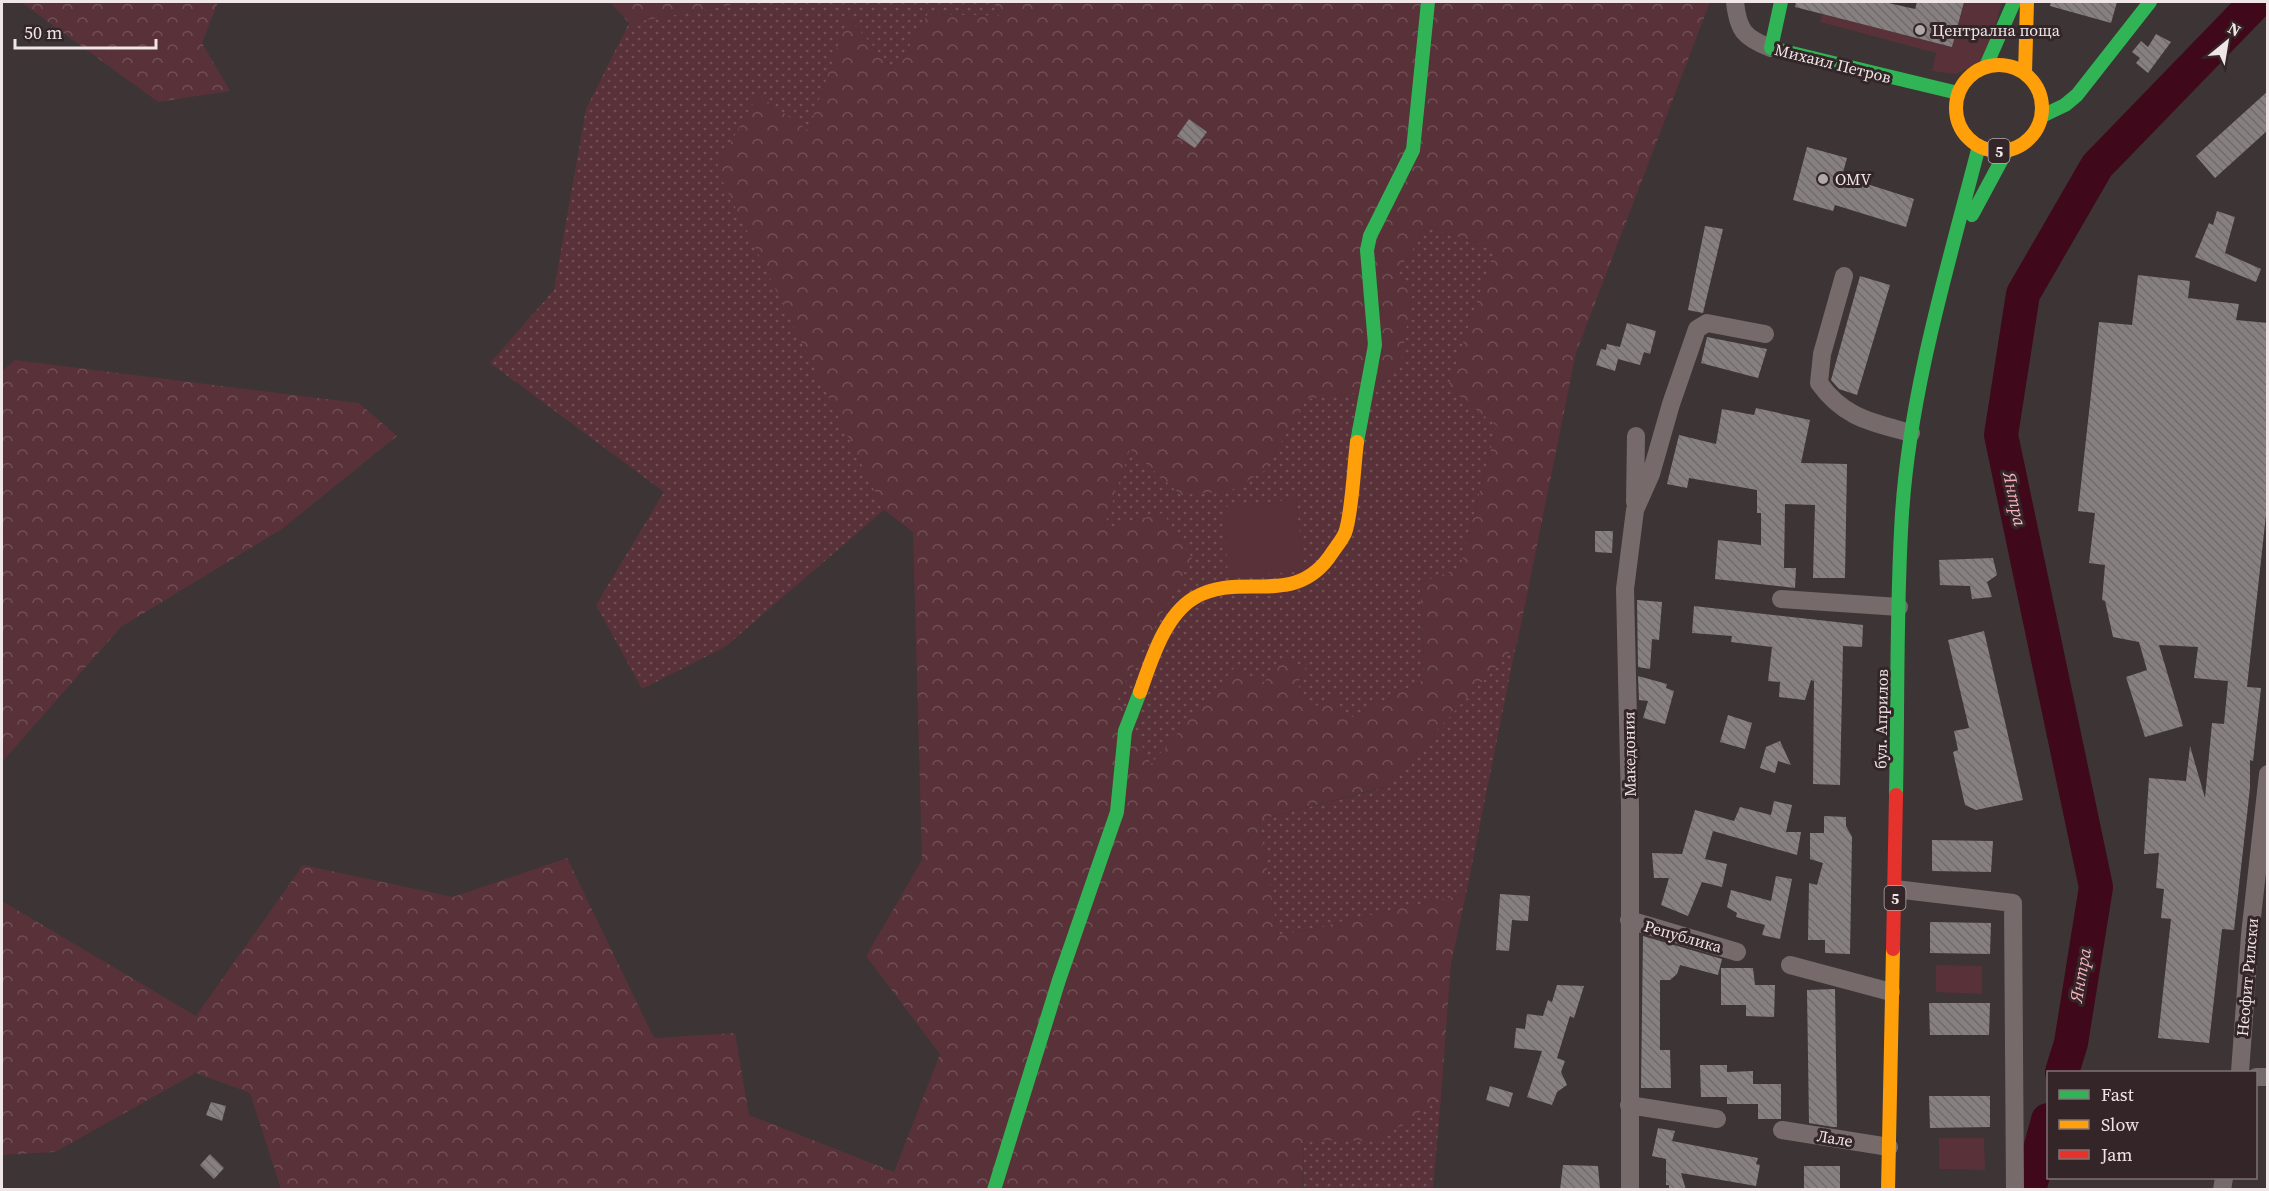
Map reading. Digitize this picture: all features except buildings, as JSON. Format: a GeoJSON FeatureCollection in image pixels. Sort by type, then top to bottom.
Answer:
{"type":"FeatureCollection","features":[{"type":"Feature","properties":{"kind":"main road"},"geometry":{"type":"LineString","coordinates":[[994,1190],[1059,980],[1117,812],[1125,731],[1152,659],[1173,619],[1194,598],[1230,587],[1287,586],[1306,578],[1326,562],[1345,533],[1362,409],[1376,345],[1367,250],[1370,236],[1413,150],[1428,2]]}},
{"type":"Feature","properties":{"kind":"main road"},"geometry":{"type":"LineString","coordinates":[[1771,48],[1781,2]]}},
{"type":"Feature","properties":{"kind":"main road"},"geometry":{"type":"LineString","coordinates":[[1986,66],[2014,2]]}},
{"type":"Feature","properties":{"kind":"main road"},"geometry":{"type":"LineString","coordinates":[[2025,73],[2027,2]]}},
{"type":"Feature","properties":{"kind":"main road"},"geometry":{"type":"LineString","coordinates":[[1958,93],[1969,77],[1986,66],[2006,65],[2025,73],[2038,89],[2042,116],[2065,105],[2077,94],[2150,2]]}},
{"type":"Feature","properties":{"kind":"main road","name":"Михаил Петров"},"geometry":{"type":"LineString","coordinates":[[1771,48],[1958,93]]}},
{"type":"Feature","properties":{"kind":"main road","name":"5"},"geometry":{"type":"LineString","coordinates":[[1958,93],[1957,119],[1963,132],[1978,146],[1992,151],[2019,147],[2030,139],[2042,116]]}},
{"type":"Feature","properties":{"kind":"main road","name":"бул. Априлов"},"geometry":{"type":"LineString","coordinates":[[1888,1190],[1902,514],[1911,433],[1923,366],[1978,146]]}},
{"type":"Feature","properties":{"kind":"main road","name":"бул. Априлов"},"geometry":{"type":"LineString","coordinates":[[1951,254],[2007,150]]}},
{"type":"Feature","properties":{"kind":"street","name":"Михаил Петров"},"geometry":{"type":"LineString","coordinates":[[1735,2],[1737,21],[1747,37],[1771,48]]}},
{"type":"Feature","properties":{"kind":"street"},"geometry":{"type":"LineString","coordinates":[[1844,276],[1822,354],[1819,382],[1832,401],[1856,417],[1911,433]]}},
{"type":"Feature","properties":{"kind":"street","name":"Македония"},"geometry":{"type":"LineString","coordinates":[[1630,1190],[1630,807],[1625,589],[1635,510],[1652,474],[1671,404],[1697,329],[1707,322],[1765,334]]}},
{"type":"Feature","properties":{"kind":"street"},"geometry":{"type":"LineString","coordinates":[[1635,510],[1636,436]]}},
{"type":"Feature","properties":{"kind":"street"},"geometry":{"type":"LineString","coordinates":[[1781,599],[1899,607]]}},
{"type":"Feature","properties":{"kind":"street","name":"Неофит Рилски"},"geometry":{"type":"LineString","coordinates":[[2240,1071],[2259,936],[2268,774]]}},
{"type":"Feature","properties":{"kind":"street"},"geometry":{"type":"LineString","coordinates":[[1895,889],[2013,903],[2015,1190]]}},
{"type":"Feature","properties":{"kind":"street","name":"Република"},"geometry":{"type":"LineString","coordinates":[[1629,920],[1737,952]]}},
{"type":"Feature","properties":{"kind":"street"},"geometry":{"type":"LineString","coordinates":[[1790,965],[1891,992]]}},
{"type":"Feature","properties":{"kind":"street"},"geometry":{"type":"LineString","coordinates":[[1629,1105],[1717,1119]]}},
{"type":"Feature","properties":{"kind":"street","name":"Лале"},"geometry":{"type":"LineString","coordinates":[[1782,1130],[1889,1147]]}},
{"type":"Feature","properties":{"kind":"green space"},"geometry":{"type":"Polygon","coordinates":[[[21,2],[218,2],[202,43],[230,91],[158,102],[21,2]]]}},
{"type":"Feature","properties":{"kind":"green space"},"geometry":{"type":"Polygon","coordinates":[[[610,2],[748,2],[629,23],[610,2]]]}},
{"type":"Feature","properties":{"kind":"green space"},"geometry":{"type":"Polygon","coordinates":[[[748,2],[994,2],[999,16],[928,14],[895,71],[849,19],[808,130],[717,168],[884,510],[725,647],[642,689],[596,605],[664,492],[490,363],[554,290],[586,109],[629,23],[748,2]]]}},
{"type":"Feature","properties":{"kind":"green space"},"geometry":{"type":"Polygon","coordinates":[[[994,2],[1710,2],[1576,353],[1517,644],[1384,787],[1259,820],[1278,936],[1466,894],[1451,964],[1441,1097],[1379,1141],[1304,1140],[1302,1189],[281,1189],[250,1093],[196,1073],[55,1152],[2,1155],[2,901],[196,1016],[303,865],[453,897],[567,858],[654,1038],[735,1033],[749,1115],[894,1172],[940,1054],[866,956],[922,860],[913,532],[884,510],[716,168],[758,95],[808,130],[848,18],[895,71],[928,14],[999,16],[994,2]],[[1428,227],[1398,271],[1412,295],[1400,368],[1364,392],[1306,399],[1264,471],[1230,491],[1181,495],[1130,449],[1103,529],[1163,513],[1192,558],[1117,697],[1151,764],[1234,668],[1264,682],[1285,660],[1306,669],[1297,684],[1312,708],[1335,696],[1347,720],[1425,679],[1420,583],[1460,568],[1497,426],[1448,387],[1495,249],[1428,227]]]}},
{"type":"Feature","properties":{"kind":"green space"},"geometry":{"type":"Polygon","coordinates":[[[1964,2],[2002,2],[1985,60],[1956,74],[1932,71],[1936,53],[1820,22],[1822,14],[1952,47],[1964,2]]]}},
{"type":"Feature","properties":{"kind":"green space"},"geometry":{"type":"Polygon","coordinates":[[[1428,227],[1495,249],[1448,387],[1497,425],[1460,568],[1420,583],[1425,679],[1347,720],[1312,708],[1297,684],[1305,669],[1264,682],[1234,669],[1151,765],[1117,697],[1192,558],[1103,530],[1130,449],[1181,495],[1264,471],[1306,399],[1363,392],[1412,295],[1398,271],[1428,227]]]}},
{"type":"Feature","properties":{"kind":"green space"},"geometry":{"type":"Polygon","coordinates":[[[15,360],[359,403],[397,436],[282,529],[121,627],[2,762],[2,371],[15,360]]]}},
{"type":"Feature","properties":{"kind":"green space"},"geometry":{"type":"Polygon","coordinates":[[[1296,499],[1304,571],[1228,577],[1224,507],[1296,499]]]}},
{"type":"Feature","properties":{"kind":"green space"},"geometry":{"type":"Polygon","coordinates":[[[1516,645],[1466,894],[1278,936],[1259,820],[1383,788],[1516,645]]]}},
{"type":"Feature","properties":{"kind":"green space"},"geometry":{"type":"Polygon","coordinates":[[[1936,965],[1982,966],[1982,994],[1936,992],[1936,965]]]}},
{"type":"Feature","properties":{"kind":"green space"},"geometry":{"type":"Polygon","coordinates":[[[1441,1097],[1433,1189],[1303,1190],[1304,1140],[1379,1140],[1441,1097]]]}},
{"type":"Feature","properties":{"kind":"green space"},"geometry":{"type":"Polygon","coordinates":[[[1939,1138],[1984,1138],[1985,1170],[1939,1169],[1939,1138]]]}},
{"type":"Feature","properties":{"kind":"waterway","name":"Янтра"},"geometry":{"type":"LineString","coordinates":[[2062,1071],[2071,1043],[2096,887],[2001,435],[2023,294],[2097,166],[2256,2]]}},
{"type":"Feature","properties":{"kind":"waterway","name":"Янтра"},"geometry":{"type":"LineString","coordinates":[[2029,1190],[2047,1124]]}},
{"type":"Feature","properties":{"kind":"traffic: fast"},"geometry":{"type":"LineString","coordinates":[[1357,442],[1375,345],[1367,250],[1370,236],[1413,150],[1428,2]]}},
{"type":"Feature","properties":{"kind":"traffic: fast"},"geometry":{"type":"LineString","coordinates":[[1781,2],[1771,48],[1958,93]]}},
{"type":"Feature","properties":{"kind":"traffic: fast"},"geometry":{"type":"LineString","coordinates":[[1986,66],[2014,2]]}},
{"type":"Feature","properties":{"kind":"traffic: fast"},"geometry":{"type":"LineString","coordinates":[[2042,116],[2065,105],[2077,95],[2150,2]]}},
{"type":"Feature","properties":{"kind":"traffic: fast"},"geometry":{"type":"LineString","coordinates":[[1896,795],[1899,584],[1906,468],[1932,328],[1979,146]]}},
{"type":"Feature","properties":{"kind":"traffic: fast"},"geometry":{"type":"LineString","coordinates":[[1972,215],[2007,150]]}},
{"type":"Feature","properties":{"kind":"traffic: fast"},"geometry":{"type":"LineString","coordinates":[[994,1190],[1059,980],[1117,812],[1125,731],[1140,692]]}},
{"type":"Feature","properties":{"kind":"traffic: slow"},"geometry":{"type":"LineString","coordinates":[[2025,73],[2027,2]]}},
{"type":"Feature","properties":{"kind":"traffic: slow"},"geometry":{"type":"LineString","coordinates":[[1991,65],[2007,65],[2030,77],[2039,91],[2042,108],[2039,125],[2030,139],[2007,151],[1991,151],[1975,144],[1963,132],[1956,116],[1956,100],[1963,84],[1975,72],[1991,65]]}},
{"type":"Feature","properties":{"kind":"traffic: slow"},"geometry":{"type":"LineString","coordinates":[[1140,692],[1160,640],[1174,616],[1194,598],[1212,590],[1284,585],[1301,580],[1317,570],[1332,553],[1341,541],[1347,525],[1357,442]]}},
{"type":"Feature","properties":{"kind":"traffic: slow"},"geometry":{"type":"LineString","coordinates":[[1888,1190],[1893,949]]}},
{"type":"Feature","properties":{"kind":"traffic: jam"},"geometry":{"type":"LineString","coordinates":[[1893,949],[1896,795]]}},
{"type":"Feature","properties":{"kind":"place","name":"Централна поща"},"geometry":{"type":"Point","coordinates":[1920,30]}},
{"type":"Feature","properties":{"kind":"place","name":"OMV"},"geometry":{"type":"Point","coordinates":[1823,179]}}]}
